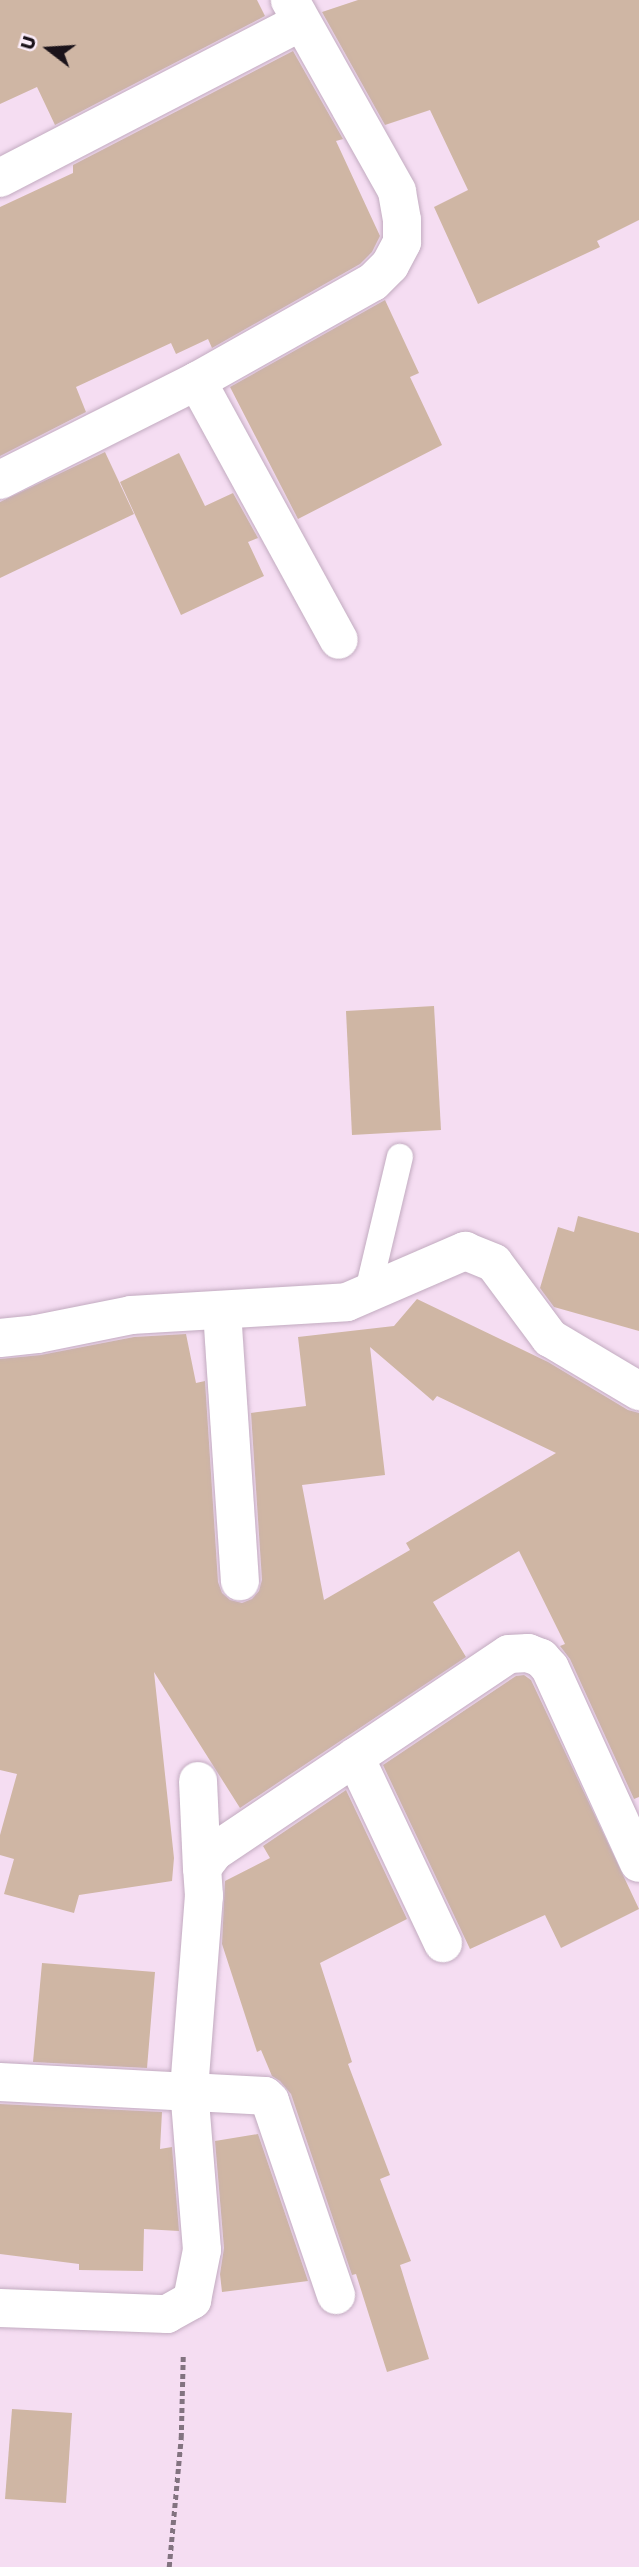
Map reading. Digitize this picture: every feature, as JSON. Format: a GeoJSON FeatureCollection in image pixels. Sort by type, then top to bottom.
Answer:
{"type":"FeatureCollection","features":[{"type":"Feature","properties":{"kind":"street"},"geometry":{"type":"LineString","coordinates":[[0,178],[296,11],[397,191],[402,220],[402,242],[390,265],[373,282],[197,382],[0,480]]}},
{"type":"Feature","properties":{"kind":"street"},"geometry":{"type":"LineString","coordinates":[[197,382],[339,640]]}},
{"type":"Feature","properties":{"kind":"street"},"geometry":{"type":"LineString","coordinates":[[0,1338],[37,1334],[131,1315],[346,1302],[465,1251],[483,1256],[494,1263],[550,1338],[639,1391]]}},
{"type":"Feature","properties":{"kind":"street"},"geometry":{"type":"LineString","coordinates":[[222,1311],[240,1581]]}},
{"type":"Feature","properties":{"kind":"street"},"geometry":{"type":"LineString","coordinates":[[202,1868],[214,1852],[509,1654],[528,1653],[541,1658],[550,1668],[639,1863]]}},
{"type":"Feature","properties":{"kind":"street"},"geometry":{"type":"LineString","coordinates":[[355,1757],[443,1943]]}},
{"type":"Feature","properties":{"kind":"street"},"geometry":{"type":"LineString","coordinates":[[0,2308],[167,2314],[192,2300],[202,2250],[189,2090],[204,1896],[198,1781]]}},
{"type":"Feature","properties":{"kind":"street"},"geometry":{"type":"LineString","coordinates":[[0,2082],[189,2090],[257,2095],[270,2101],[336,2295]]}},
{"type":"Feature","properties":{"kind":"lane"},"geometry":{"type":"LineString","coordinates":[[367,1295],[400,1157]]}},
{"type":"Feature","properties":{"kind":"path"},"geometry":{"type":"LineString","coordinates":[[169,2567],[181,2438],[185,2304]]}},
{"type":"Feature","properties":{"kind":"building"},"geometry":{"type":"Polygon","coordinates":[[[0,0],[257,0],[265,16],[55,125],[37,87],[0,104],[0,0]]]}},
{"type":"Feature","properties":{"kind":"building"},"geometry":{"type":"Polygon","coordinates":[[[358,0],[639,0],[639,220],[597,241],[600,247],[478,304],[434,207],[468,190],[430,110],[385,125],[322,12],[358,0]]]}},
{"type":"Feature","properties":{"kind":"building"},"geometry":{"type":"Polygon","coordinates":[[[293,51],[343,139],[336,141],[380,236],[372,252],[360,264],[212,348],[208,339],[176,354],[171,343],[76,387],[86,412],[0,456],[0,207],[73,173],[73,165],[293,51]]]}},
{"type":"Feature","properties":{"kind":"building"},"geometry":{"type":"Polygon","coordinates":[[[385,300],[419,373],[410,377],[442,445],[298,519],[230,387],[385,300]]]}},
{"type":"Feature","properties":{"kind":"building"},"geometry":{"type":"Polygon","coordinates":[[[105,452],[134,514],[0,578],[0,502],[105,452]]]}},
{"type":"Feature","properties":{"kind":"building"},"geometry":{"type":"Polygon","coordinates":[[[179,453],[205,506],[233,493],[258,538],[248,542],[264,576],[181,615],[120,482],[179,453]]]}},
{"type":"Feature","properties":{"kind":"building"},"geometry":{"type":"Polygon","coordinates":[[[434,1006],[441,1130],[352,1135],[346,1011],[434,1006]]]}},
{"type":"Feature","properties":{"kind":"building"},"geometry":{"type":"Polygon","coordinates":[[[578,1216],[639,1233],[639,1331],[554,1307],[540,1288],[558,1227],[574,1232],[578,1216]]]}},
{"type":"Feature","properties":{"kind":"building"},"geometry":{"type":"Polygon","coordinates":[[[417,1299],[548,1362],[628,1410],[639,1413],[639,1797],[634,1799],[570,1659],[560,1646],[565,1644],[519,1551],[433,1602],[466,1657],[240,1808],[154,1672],[174,1858],[172,1881],[79,1895],[74,1913],[4,1894],[14,1859],[0,1855],[0,1835],[17,1774],[0,1770],[0,1359],[41,1355],[134,1337],[186,1334],[196,1383],[205,1381],[218,1582],[222,1593],[230,1600],[242,1603],[252,1599],[259,1591],[262,1580],[251,1413],[306,1406],[298,1337],[394,1326],[417,1299]],[[370,1347],[385,1475],[302,1485],[324,1600],[410,1550],[406,1543],[556,1453],[437,1396],[433,1401],[370,1347]]]}},
{"type":"Feature","properties":{"kind":"building"},"geometry":{"type":"Polygon","coordinates":[[[524,1675],[531,1680],[639,1909],[561,1948],[545,1915],[470,1949],[383,1765],[516,1676],[524,1675]]]}},
{"type":"Feature","properties":{"kind":"building"},"geometry":{"type":"Polygon","coordinates":[[[346,1790],[407,1919],[320,1963],[352,2062],[348,2064],[390,2175],[380,2179],[411,2261],[400,2265],[429,2359],[387,2372],[356,2274],[352,2275],[291,2094],[272,2076],[261,2050],[257,2052],[222,1944],[225,1881],[270,1858],[263,1846],[346,1790]]]}},
{"type":"Feature","properties":{"kind":"building"},"geometry":{"type":"Polygon","coordinates":[[[42,1963],[155,1972],[147,2068],[33,2062],[42,1963]]]}},
{"type":"Feature","properties":{"kind":"building"},"geometry":{"type":"Polygon","coordinates":[[[0,2104],[162,2112],[160,2149],[172,2147],[179,2231],[144,2229],[143,2271],[79,2270],[79,2264],[0,2254],[0,2104]]]}},
{"type":"Feature","properties":{"kind":"building"},"geometry":{"type":"Polygon","coordinates":[[[258,2134],[308,2281],[222,2292],[220,2274],[224,2248],[215,2141],[258,2134]]]}},
{"type":"Feature","properties":{"kind":"building"},"geometry":{"type":"Polygon","coordinates":[[[12,2409],[72,2413],[66,2503],[5,2499],[12,2409]]]}}]}
